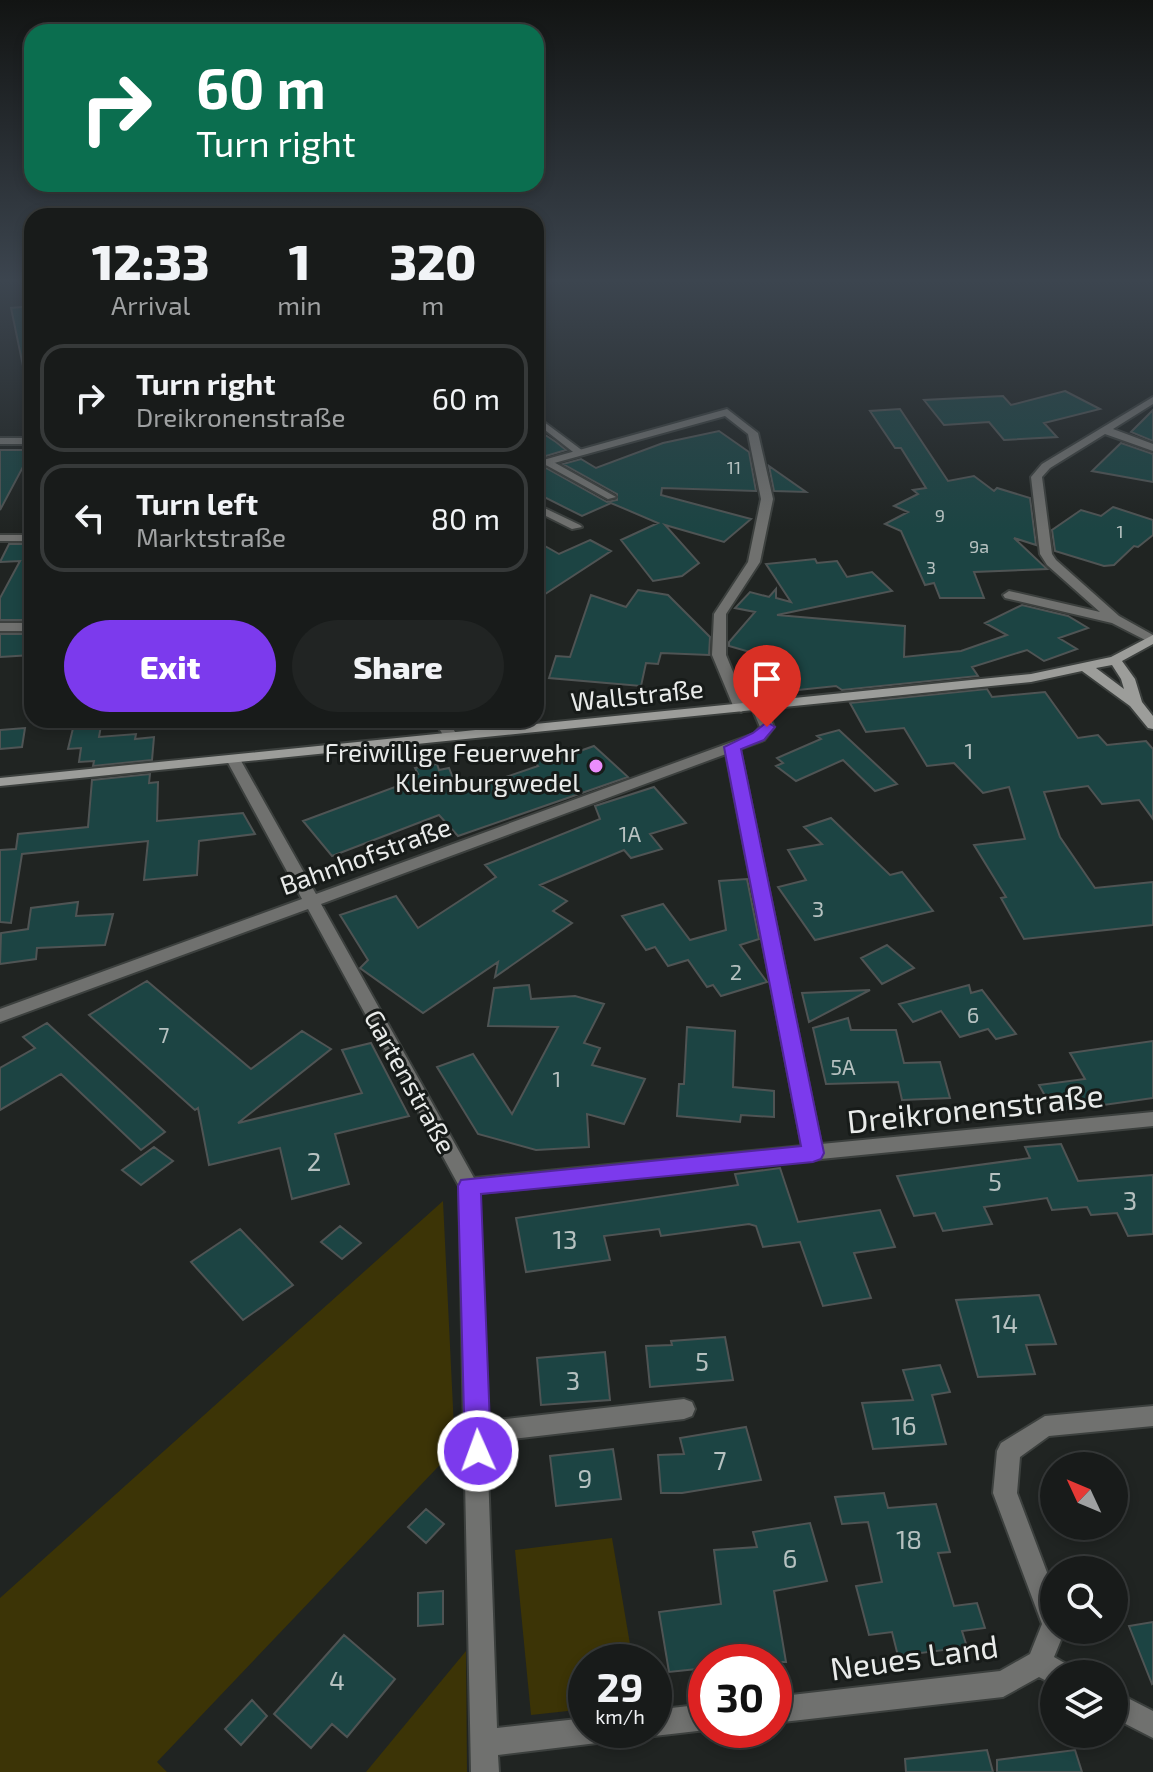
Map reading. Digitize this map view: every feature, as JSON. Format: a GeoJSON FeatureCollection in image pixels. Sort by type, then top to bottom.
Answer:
{"type":"FeatureCollection","features":[{"type":"Feature","properties":{"kind":"street"},"geometry":{"type":"LineString","coordinates":[[1152,640],[1115,619],[1051,562],[1046,554],[1036,477],[1046,466],[1153,400]]}},
{"type":"Feature","properties":{"kind":"street"},"geometry":{"type":"LineString","coordinates":[[544,463],[727,412],[753,433],[767,499],[754,562],[720,614],[719,655],[741,708]]}},
{"type":"Feature","properties":{"kind":"street"},"geometry":{"type":"LineString","coordinates":[[1105,430],[1153,448]]}},
{"type":"Feature","properties":{"kind":"street"},"geometry":{"type":"LineString","coordinates":[[0,441],[24,441]]}},
{"type":"Feature","properties":{"kind":"street"},"geometry":{"type":"LineString","coordinates":[[544,511],[576,527]]}},
{"type":"Feature","properties":{"kind":"street"},"geometry":{"type":"LineString","coordinates":[[0,538],[24,538]]}},
{"type":"Feature","properties":{"kind":"street"},"geometry":{"type":"LineString","coordinates":[[1009,595],[1115,619]]}},
{"type":"Feature","properties":{"kind":"street"},"geometry":{"type":"LineString","coordinates":[[0,627],[24,627]]}},
{"type":"Feature","properties":{"kind":"street","name":"Wallstraße"},"geometry":{"type":"LineString","coordinates":[[544,728],[995,683],[1087,668],[1115,660],[1152,640]]}},
{"type":"Feature","properties":{"kind":"street"},"geometry":{"type":"LineString","coordinates":[[1115,660],[1128,679],[1135,703]]}},
{"type":"Feature","properties":{"kind":"street"},"geometry":{"type":"LineString","coordinates":[[1087,668],[1135,703],[1153,725]]}},
{"type":"Feature","properties":{"kind":"street","name":"Bahnhofstraße"},"geometry":{"type":"LineString","coordinates":[[0,1016],[759,737],[767,727],[758,706]]}},
{"type":"Feature","properties":{"kind":"street"},"geometry":{"type":"LineString","coordinates":[[446,728],[451,737]]}},
{"type":"Feature","properties":{"kind":"street","name":"Wallstraße"},"geometry":{"type":"LineString","coordinates":[[0,782],[541,728]]}},
{"type":"Feature","properties":{"kind":"street"},"geometry":{"type":"LineString","coordinates":[[732,747],[813,1153]]}},
{"type":"Feature","properties":{"kind":"street","name":"Gartenstraße"},"geometry":{"type":"LineString","coordinates":[[233,759],[469,1186],[485,1772]]}},
{"type":"Feature","properties":{"kind":"street","name":"Dreikronenstraße"},"geometry":{"type":"LineString","coordinates":[[469,1186],[1153,1119]]}},
{"type":"Feature","properties":{"kind":"street"},"geometry":{"type":"LineString","coordinates":[[477,1433],[684,1409]]}},
{"type":"Feature","properties":{"kind":"street"},"geometry":{"type":"LineString","coordinates":[[1040,1587],[1005,1493],[1009,1451],[1045,1426],[1153,1416]]}},
{"type":"Feature","properties":{"kind":"street","name":"Neues Land"},"geometry":{"type":"LineString","coordinates":[[792,1708],[1003,1684],[1040,1672]]}},
{"type":"Feature","properties":{"kind":"street"},"geometry":{"type":"LineString","coordinates":[[1128,1712],[1153,1725]]}},
{"type":"Feature","properties":{"kind":"street"},"geometry":{"type":"LineString","coordinates":[[485,1743],[568,1733]]}},
{"type":"Feature","properties":{"kind":"lane"},"geometry":{"type":"LineString","coordinates":[[544,425],[580,453]]}},
{"type":"Feature","properties":{"kind":"lane"},"geometry":{"type":"LineString","coordinates":[[544,465],[611,497]]}},
{"type":"Feature","properties":{"kind":"shaded area"},"geometry":{"type":"Polygon","coordinates":[[[443,1201],[455,1449],[157,1762],[167,1772],[0,1772],[0,1598],[443,1201]]]}},
{"type":"Feature","properties":{"kind":"shaded area"},"geometry":{"type":"Polygon","coordinates":[[[612,1538],[630,1644],[568,1644],[568,1711],[531,1715],[515,1550],[612,1538]]]}},
{"type":"Feature","properties":{"kind":"shaded area"},"geometry":{"type":"Polygon","coordinates":[[[466,1651],[467,1772],[366,1772],[466,1651]]]}},
{"type":"Feature","properties":{"kind":"building"},"geometry":{"type":"Polygon","coordinates":[[[1065,391],[1100,409],[1044,423],[1057,437],[1004,440],[989,422],[944,425],[924,400],[1003,396],[1011,405],[1065,391]]]}},
{"type":"Feature","properties":{"kind":"building"},"geometry":{"type":"Polygon","coordinates":[[[900,409],[948,481],[974,476],[994,491],[997,488],[1030,498],[1036,545],[1014,538],[1047,569],[974,572],[984,598],[940,598],[934,583],[925,585],[901,531],[885,524],[908,512],[894,506],[918,494],[913,490],[926,488],[901,448],[895,448],[870,411],[900,409]]]}},
{"type":"Feature","properties":{"kind":"building"},"geometry":{"type":"Polygon","coordinates":[[[1153,410],[1153,441],[1131,432],[1153,410]]]}},
{"type":"Feature","properties":{"kind":"building"},"geometry":{"type":"Polygon","coordinates":[[[719,431],[749,452],[756,491],[662,488],[661,495],[751,519],[724,542],[665,525],[699,563],[682,576],[653,581],[621,540],[658,523],[611,503],[582,516],[544,497],[544,469],[607,502],[617,500],[617,494],[563,464],[581,459],[596,468],[663,443],[719,431]]]}},
{"type":"Feature","properties":{"kind":"building"},"geometry":{"type":"Polygon","coordinates":[[[544,434],[556,442],[566,450],[544,457],[544,434]]]}},
{"type":"Feature","properties":{"kind":"building"},"geometry":{"type":"Polygon","coordinates":[[[1121,443],[1153,454],[1153,482],[1092,471],[1121,443]]]}},
{"type":"Feature","properties":{"kind":"building"},"geometry":{"type":"Polygon","coordinates":[[[0,450],[24,450],[24,465],[0,510],[0,450]]]}},
{"type":"Feature","properties":{"kind":"building"},"geometry":{"type":"Polygon","coordinates":[[[769,466],[806,492],[774,491],[769,466]]]}},
{"type":"Feature","properties":{"kind":"building"},"geometry":{"type":"Polygon","coordinates":[[[1113,507],[1153,520],[1153,535],[1138,547],[1134,546],[1114,565],[1104,566],[1055,551],[1052,530],[1081,510],[1101,516],[1113,507]]]}},
{"type":"Feature","properties":{"kind":"building"},"geometry":{"type":"Polygon","coordinates":[[[590,540],[611,551],[544,595],[544,546],[559,554],[590,540]]]}},
{"type":"Feature","properties":{"kind":"building"},"geometry":{"type":"Polygon","coordinates":[[[9,544],[24,544],[24,620],[0,620],[0,598],[20,561],[0,562],[9,544]]]}},
{"type":"Feature","properties":{"kind":"building"},"geometry":{"type":"Polygon","coordinates":[[[815,559],[817,563],[837,561],[847,577],[872,572],[892,591],[777,615],[905,626],[904,657],[961,651],[1007,635],[985,623],[1022,605],[1068,616],[1088,628],[1059,638],[1077,649],[1044,661],[1027,650],[972,667],[978,676],[842,690],[836,686],[759,694],[756,689],[745,687],[764,656],[729,646],[729,642],[755,612],[735,608],[750,592],[769,597],[776,589],[776,598],[791,602],[766,564],[815,559]]]}},
{"type":"Feature","properties":{"kind":"building"},"geometry":{"type":"Polygon","coordinates":[[[638,590],[668,595],[710,637],[709,655],[661,653],[658,664],[646,663],[641,686],[549,678],[556,656],[570,657],[591,595],[626,607],[638,590]]]}},
{"type":"Feature","properties":{"kind":"building"},"geometry":{"type":"Polygon","coordinates":[[[0,634],[24,634],[24,656],[0,657],[0,634]]]}},
{"type":"Feature","properties":{"kind":"building"},"geometry":{"type":"Polygon","coordinates":[[[987,689],[992,697],[1045,692],[1078,738],[1098,735],[1107,745],[1146,741],[1153,749],[1153,819],[1139,800],[1102,804],[1088,786],[1044,792],[1060,837],[1095,888],[1153,882],[1153,925],[1024,939],[1001,898],[1006,897],[974,845],[1025,839],[1009,787],[983,793],[954,763],[927,766],[904,728],[866,732],[850,703],[987,689]]]}},
{"type":"Feature","properties":{"kind":"building"},"geometry":{"type":"Polygon","coordinates":[[[25,728],[22,747],[0,749],[0,730],[25,728]]]}},
{"type":"Feature","properties":{"kind":"building"},"geometry":{"type":"Polygon","coordinates":[[[73,728],[101,728],[99,737],[136,734],[135,739],[154,737],[152,760],[93,766],[94,761],[79,762],[81,748],[68,749],[73,728]]]}},
{"type":"Feature","properties":{"kind":"building"},"geometry":{"type":"Polygon","coordinates":[[[839,730],[897,784],[875,791],[843,760],[796,781],[776,766],[783,763],[777,758],[821,739],[817,736],[839,730]]]}},
{"type":"Feature","properties":{"kind":"building"},"geometry":{"type":"Polygon","coordinates":[[[594,746],[628,777],[458,836],[439,815],[332,856],[303,821],[406,783],[403,776],[418,774],[415,768],[437,764],[439,770],[449,768],[459,793],[538,766],[531,758],[553,751],[560,758],[594,746]]]}},
{"type":"Feature","properties":{"kind":"building"},"geometry":{"type":"Polygon","coordinates":[[[150,774],[149,783],[158,782],[157,821],[243,813],[255,834],[199,841],[197,875],[144,880],[148,841],[22,854],[11,923],[0,922],[0,850],[16,849],[18,834],[88,827],[92,780],[150,774]]]}},
{"type":"Feature","properties":{"kind":"building"},"geometry":{"type":"Polygon","coordinates":[[[654,787],[686,823],[650,834],[662,849],[631,858],[624,850],[540,885],[567,901],[553,911],[572,923],[495,977],[498,962],[423,1013],[360,968],[368,960],[340,915],[396,896],[418,928],[496,877],[485,865],[600,819],[595,806],[654,787]]]}},
{"type":"Feature","properties":{"kind":"building"},"geometry":{"type":"Polygon","coordinates":[[[831,818],[890,875],[902,872],[933,911],[815,940],[778,887],[806,880],[788,850],[822,844],[804,827],[831,818]]]}},
{"type":"Feature","properties":{"kind":"building"},"geometry":{"type":"Polygon","coordinates":[[[747,879],[759,939],[740,945],[767,982],[721,996],[713,985],[707,987],[688,960],[668,966],[655,947],[646,950],[622,916],[663,904],[690,940],[726,930],[719,881],[747,879]]]}},
{"type":"Feature","properties":{"kind":"building"},"geometry":{"type":"Polygon","coordinates":[[[78,902],[76,916],[113,914],[105,945],[37,948],[36,959],[0,964],[1,933],[28,929],[31,908],[78,902]]]}},
{"type":"Feature","properties":{"kind":"building"},"geometry":{"type":"Polygon","coordinates":[[[887,945],[914,968],[882,984],[861,958],[887,945]]]}},
{"type":"Feature","properties":{"kind":"building"},"geometry":{"type":"Polygon","coordinates":[[[147,981],[251,1069],[302,1031],[331,1049],[238,1123],[362,1093],[342,1050],[371,1043],[409,1116],[335,1134],[349,1184],[292,1199],[280,1148],[209,1165],[198,1108],[195,1110],[89,1015],[147,981]]]}},
{"type":"Feature","properties":{"kind":"building"},"geometry":{"type":"Polygon","coordinates":[[[529,985],[531,999],[575,996],[604,1004],[584,1043],[600,1048],[592,1065],[645,1079],[624,1124],[587,1114],[589,1147],[536,1150],[478,1134],[437,1067],[473,1054],[512,1114],[558,1027],[488,1026],[494,988],[529,985]]]}},
{"type":"Feature","properties":{"kind":"building"},"geometry":{"type":"Polygon","coordinates":[[[969,985],[971,993],[982,990],[1016,1034],[996,1039],[988,1029],[960,1037],[941,1011],[913,1022],[899,1004],[969,985]]]}},
{"type":"Feature","properties":{"kind":"building"},"geometry":{"type":"Polygon","coordinates":[[[870,990],[809,1022],[802,993],[870,990]]]}},
{"type":"Feature","properties":{"kind":"building"},"geometry":{"type":"Polygon","coordinates":[[[848,1018],[851,1030],[896,1030],[904,1063],[940,1062],[950,1098],[902,1100],[898,1082],[826,1084],[813,1028],[848,1018]]]}},
{"type":"Feature","properties":{"kind":"building"},"geometry":{"type":"Polygon","coordinates":[[[47,1023],[165,1132],[141,1150],[61,1074],[0,1110],[0,1068],[35,1048],[23,1037],[47,1023]]]}},
{"type":"Feature","properties":{"kind":"building"},"geometry":{"type":"Polygon","coordinates":[[[687,1027],[735,1031],[733,1087],[774,1091],[774,1117],[741,1115],[740,1122],[677,1116],[679,1084],[684,1084],[687,1027]]]}},
{"type":"Feature","properties":{"kind":"building"},"geometry":{"type":"Polygon","coordinates":[[[1153,1041],[1153,1098],[1054,1112],[1039,1085],[1085,1079],[1070,1053],[1153,1041]]]}},
{"type":"Feature","properties":{"kind":"building"},"geometry":{"type":"Polygon","coordinates":[[[1061,1144],[1078,1181],[1153,1175],[1153,1234],[1128,1236],[1117,1213],[1091,1215],[1087,1207],[1052,1210],[1047,1198],[984,1207],[992,1224],[943,1231],[935,1213],[914,1216],[897,1176],[1030,1158],[1025,1147],[1061,1144]]]}},
{"type":"Feature","properties":{"kind":"building"},"geometry":{"type":"Polygon","coordinates":[[[154,1147],[173,1161],[141,1185],[122,1170],[154,1147]]]}},
{"type":"Feature","properties":{"kind":"building"},"geometry":{"type":"Polygon","coordinates":[[[780,1168],[798,1222],[880,1210],[895,1247],[854,1253],[871,1298],[823,1306],[800,1242],[763,1247],[756,1226],[749,1224],[661,1236],[659,1229],[604,1236],[610,1260],[526,1272],[516,1218],[738,1185],[735,1174],[780,1168]]]}},
{"type":"Feature","properties":{"kind":"building"},"geometry":{"type":"Polygon","coordinates":[[[340,1226],[361,1243],[342,1259],[321,1242],[340,1226]]]}},
{"type":"Feature","properties":{"kind":"building"},"geometry":{"type":"Polygon","coordinates":[[[240,1229],[293,1285],[243,1320],[191,1262],[240,1229]]]}},
{"type":"Feature","properties":{"kind":"building"},"geometry":{"type":"Polygon","coordinates":[[[1039,1295],[1056,1344],[1026,1345],[1035,1374],[978,1377],[956,1300],[1039,1295]]]}},
{"type":"Feature","properties":{"kind":"building"},"geometry":{"type":"Polygon","coordinates":[[[725,1337],[733,1380],[650,1387],[646,1346],[725,1337]]]}},
{"type":"Feature","properties":{"kind":"building"},"geometry":{"type":"Polygon","coordinates":[[[605,1352],[610,1400],[541,1405],[537,1358],[605,1352]]]}},
{"type":"Feature","properties":{"kind":"building"},"geometry":{"type":"Polygon","coordinates":[[[940,1365],[950,1392],[932,1395],[946,1444],[873,1449],[862,1403],[913,1400],[903,1370],[940,1365]]]}},
{"type":"Feature","properties":{"kind":"building"},"geometry":{"type":"Polygon","coordinates":[[[746,1427],[761,1480],[682,1493],[661,1493],[658,1455],[684,1454],[680,1438],[746,1427]]]}},
{"type":"Feature","properties":{"kind":"building"},"geometry":{"type":"Polygon","coordinates":[[[613,1449],[621,1499],[556,1506],[550,1456],[613,1449]]]}},
{"type":"Feature","properties":{"kind":"building"},"geometry":{"type":"Polygon","coordinates":[[[884,1493],[888,1508],[936,1504],[950,1552],[938,1553],[954,1606],[977,1603],[985,1628],[962,1631],[967,1647],[898,1656],[892,1632],[869,1635],[856,1586],[882,1582],[868,1522],[842,1524],[835,1497],[884,1493]]]}},
{"type":"Feature","properties":{"kind":"building"},"geometry":{"type":"Polygon","coordinates":[[[426,1509],[444,1524],[426,1543],[408,1527],[426,1509]]]}},
{"type":"Feature","properties":{"kind":"building"},"geometry":{"type":"Polygon","coordinates":[[[810,1523],[827,1581],[774,1591],[783,1644],[688,1644],[688,1670],[672,1672],[672,1644],[664,1644],[659,1612],[721,1604],[714,1550],[757,1547],[753,1532],[810,1523]]]}},
{"type":"Feature","properties":{"kind":"building"},"geometry":{"type":"Polygon","coordinates":[[[443,1591],[443,1624],[418,1626],[418,1593],[443,1591]]]}},
{"type":"Feature","properties":{"kind":"building"},"geometry":{"type":"Polygon","coordinates":[[[1153,1622],[1153,1683],[1152,1684],[1129,1626],[1153,1622]]]}},
{"type":"Feature","properties":{"kind":"building"},"geometry":{"type":"Polygon","coordinates":[[[344,1635],[395,1679],[347,1737],[332,1724],[311,1748],[274,1714],[344,1635]]]}},
{"type":"Feature","properties":{"kind":"building"},"geometry":{"type":"Polygon","coordinates":[[[252,1700],[267,1716],[241,1745],[225,1729],[252,1700]]]}},
{"type":"Feature","properties":{"kind":"building"},"geometry":{"type":"Polygon","coordinates":[[[987,1750],[993,1772],[906,1772],[905,1759],[987,1750]]]}},
{"type":"Feature","properties":{"kind":"building"},"geometry":{"type":"Polygon","coordinates":[[[1075,1750],[1082,1772],[997,1772],[997,1760],[1075,1750]]]}},
{"type":"Feature","properties":{"kind":"place","name":"Freiwillige Feuerwehr Kleinburgwedel"},"geometry":{"type":"Point","coordinates":[596,766]}},
{"type":"Feature","properties":{"kind":"route"},"geometry":{"type":"LineString","coordinates":[[478,1451],[469,1186],[813,1153],[732,747],[759,737],[767,727]]}}]}
